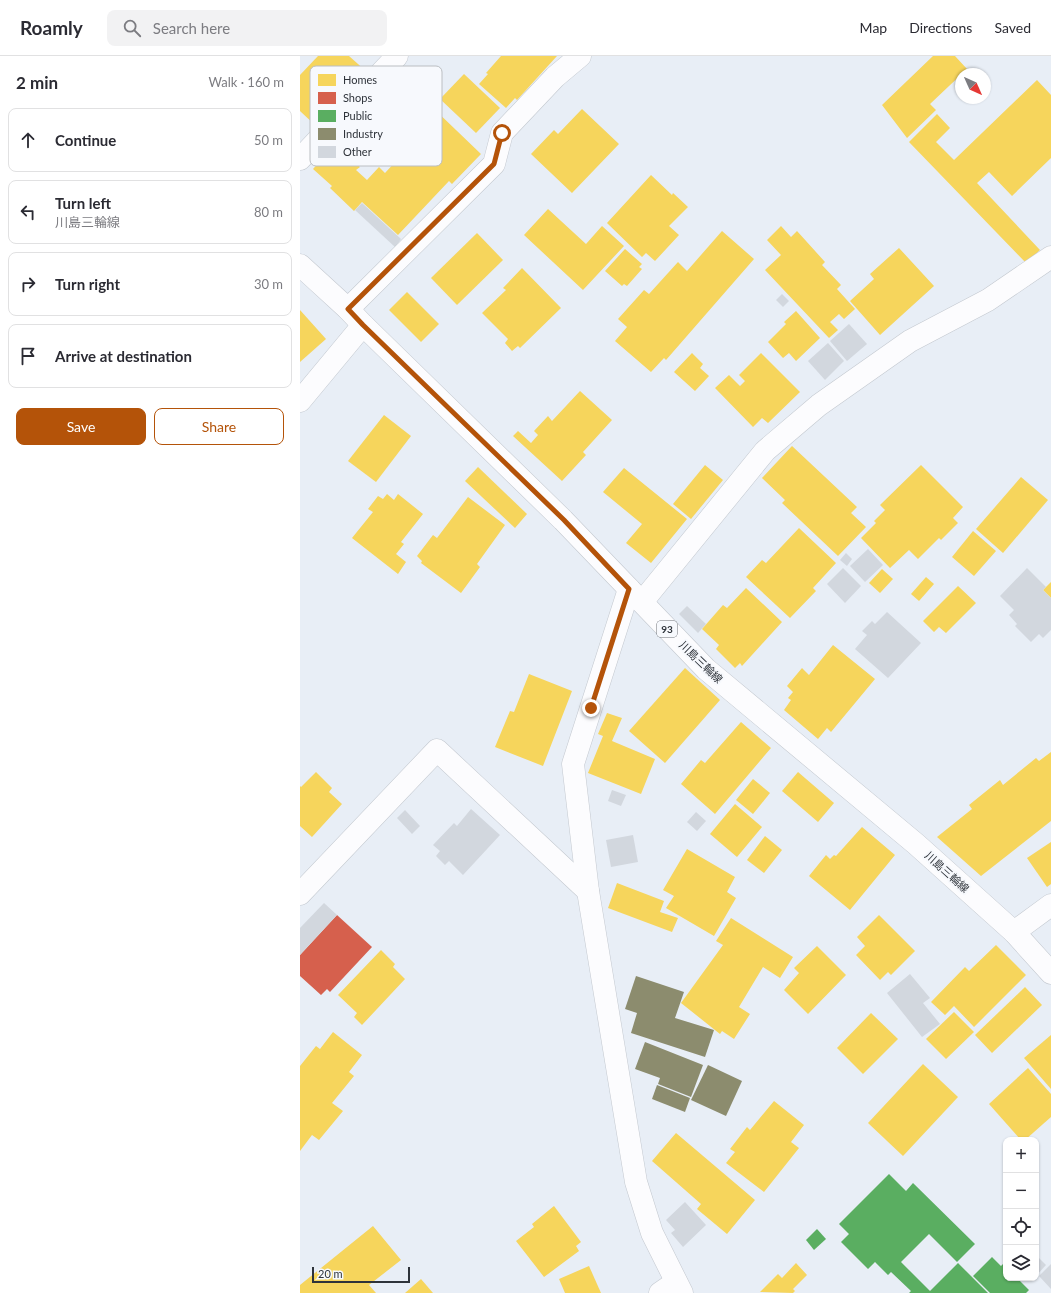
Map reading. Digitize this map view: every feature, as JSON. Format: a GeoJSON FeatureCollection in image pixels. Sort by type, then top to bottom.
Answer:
{"type":"FeatureCollection","features":[{"type":"Feature","properties":{"kind":"street"},"geometry":{"type":"LineString","coordinates":[[388,66],[397,56]]}},
{"type":"Feature","properties":{"kind":"street"},"geometry":{"type":"LineString","coordinates":[[348,309],[494,164],[502,133],[555,77],[580,56]]}},
{"type":"Feature","properties":{"kind":"street"},"geometry":{"type":"LineString","coordinates":[[300,160],[310,149]]}},
{"type":"Feature","properties":{"kind":"street"},"geometry":{"type":"LineString","coordinates":[[673,1290],[652,1233],[636,1182],[588,891],[573,764],[635,596],[765,451],[819,405],[910,340],[988,300],[1051,257]]}},
{"type":"Feature","properties":{"kind":"street","name":"川島三輪線"},"geometry":{"type":"LineString","coordinates":[[300,265],[348,309],[564,520],[706,669],[916,844],[1014,932],[1051,973]]}},
{"type":"Feature","properties":{"kind":"street"},"geometry":{"type":"LineString","coordinates":[[300,401],[363,325]]}},
{"type":"Feature","properties":{"kind":"street"},"geometry":{"type":"LineString","coordinates":[[300,894],[437,750],[588,891]]}},
{"type":"Feature","properties":{"kind":"street"},"geometry":{"type":"LineString","coordinates":[[1014,932],[1051,905]]}},
{"type":"Feature","properties":{"kind":"building: Homes"},"geometry":{"type":"Polygon","coordinates":[[[318,56],[349,56],[360,66],[310,66],[310,120],[300,111],[300,75],[318,56]]]}},
{"type":"Feature","properties":{"kind":"building: Homes"},"geometry":{"type":"Polygon","coordinates":[[[501,56],[557,56],[517,100],[515,98],[506,108],[479,84],[488,74],[486,73],[501,56]]]}},
{"type":"Feature","properties":{"kind":"building: Homes"},"geometry":{"type":"Polygon","coordinates":[[[933,56],[955,56],[966,68],[955,68],[955,80],[930,104],[936,110],[907,138],[882,105],[933,56]]]}},
{"type":"Feature","properties":{"kind":"building: Homes"},"geometry":{"type":"Polygon","coordinates":[[[464,74],[500,108],[476,133],[442,101],[442,97],[464,74]]]}},
{"type":"Feature","properties":{"kind":"building: Homes"},"geometry":{"type":"Polygon","coordinates":[[[1037,80],[1051,95],[1051,158],[1012,196],[989,172],[977,183],[1040,250],[1026,263],[909,142],[937,114],[950,128],[936,142],[954,160],[1037,80]]]}},
{"type":"Feature","properties":{"kind":"building: Homes"},"geometry":{"type":"Polygon","coordinates":[[[582,109],[619,144],[572,193],[531,154],[554,130],[558,134],[582,109]]]}},
{"type":"Feature","properties":{"kind":"building: Homes"},"geometry":{"type":"Polygon","coordinates":[[[442,117],[481,154],[452,184],[449,181],[398,235],[362,202],[354,211],[330,188],[332,186],[313,169],[316,166],[359,166],[360,167],[356,170],[367,180],[379,167],[385,173],[392,166],[442,166],[442,117]]]}},
{"type":"Feature","properties":{"kind":"building: Homes"},"geometry":{"type":"Polygon","coordinates":[[[651,175],[672,195],[673,193],[688,207],[669,226],[679,235],[655,261],[646,253],[642,257],[607,223],[651,175]]]}},
{"type":"Feature","properties":{"kind":"building: Homes"},"geometry":{"type":"Polygon","coordinates":[[[548,209],[586,244],[602,226],[624,246],[583,290],[524,235],[548,209]]]}},
{"type":"Feature","properties":{"kind":"building: Homes"},"geometry":{"type":"Polygon","coordinates":[[[781,226],[791,237],[797,231],[825,262],[822,265],[841,285],[837,289],[855,309],[844,319],[839,314],[830,322],[838,330],[829,338],[765,270],[781,255],[767,240],[781,226]]]}},
{"type":"Feature","properties":{"kind":"building: Homes"},"geometry":{"type":"Polygon","coordinates":[[[722,231],[754,259],[666,360],[664,358],[651,372],[615,341],[627,327],[618,319],[644,290],[649,294],[678,262],[687,271],[722,231]]]}},
{"type":"Feature","properties":{"kind":"building: Homes"},"geometry":{"type":"Polygon","coordinates":[[[477,233],[503,260],[457,305],[431,278],[477,233]]]}},
{"type":"Feature","properties":{"kind":"building: Homes"},"geometry":{"type":"Polygon","coordinates":[[[899,248],[934,286],[880,335],[850,301],[874,279],[870,274],[899,248]]]}},
{"type":"Feature","properties":{"kind":"building: Homes"},"geometry":{"type":"Polygon","coordinates":[[[625,249],[642,264],[639,267],[642,269],[627,286],[624,284],[622,286],[605,271],[625,249]]]}},
{"type":"Feature","properties":{"kind":"building: Homes"},"geometry":{"type":"Polygon","coordinates":[[[522,268],[561,308],[520,348],[518,346],[512,351],[505,343],[508,339],[482,313],[506,290],[503,288],[522,268]]]}},
{"type":"Feature","properties":{"kind":"building: Homes"},"geometry":{"type":"Polygon","coordinates":[[[407,292],[439,324],[421,342],[389,310],[407,292]]]}},
{"type":"Feature","properties":{"kind":"building: Homes"},"geometry":{"type":"Polygon","coordinates":[[[300,310],[326,339],[300,362],[300,310]]]}},
{"type":"Feature","properties":{"kind":"building: Homes"},"geometry":{"type":"Polygon","coordinates":[[[796,311],[820,338],[796,361],[789,353],[783,358],[768,342],[786,324],[784,322],[796,311]]]}},
{"type":"Feature","properties":{"kind":"building: Homes"},"geometry":{"type":"Polygon","coordinates":[[[692,353],[703,364],[700,368],[709,376],[695,391],[674,372],[692,353]]]}},
{"type":"Feature","properties":{"kind":"building: Homes"},"geometry":{"type":"Polygon","coordinates":[[[761,353],[800,392],[768,423],[762,418],[753,427],[715,388],[729,375],[740,386],[745,381],[739,375],[761,353]]]}},
{"type":"Feature","properties":{"kind":"building: Homes"},"geometry":{"type":"Polygon","coordinates":[[[580,391],[612,420],[583,452],[586,455],[562,481],[513,436],[518,431],[531,443],[538,435],[534,431],[548,416],[552,421],[580,391]]]}},
{"type":"Feature","properties":{"kind":"building: Homes"},"geometry":{"type":"Polygon","coordinates":[[[384,415],[411,436],[376,482],[348,461],[384,415]]]}},
{"type":"Feature","properties":{"kind":"building: Homes"},"geometry":{"type":"Polygon","coordinates":[[[792,446],[857,507],[851,513],[866,527],[838,556],[782,503],[785,500],[762,478],[792,446]]]}},
{"type":"Feature","properties":{"kind":"building: Homes"},"geometry":{"type":"Polygon","coordinates":[[[705,465],[723,480],[691,519],[673,504],[705,465]]]}},
{"type":"Feature","properties":{"kind":"building: Homes"},"geometry":{"type":"Polygon","coordinates":[[[921,465],[963,507],[953,518],[958,523],[941,540],[939,538],[918,559],[909,550],[890,568],[861,538],[876,523],[874,521],[885,510],[880,505],[921,465]]]}},
{"type":"Feature","properties":{"kind":"building: Homes"},"geometry":{"type":"Polygon","coordinates":[[[478,467],[527,514],[515,528],[465,481],[478,467]]]}},
{"type":"Feature","properties":{"kind":"building: Homes"},"geometry":{"type":"Polygon","coordinates":[[[624,468],[687,519],[651,563],[626,543],[642,524],[603,492],[624,468]]]}},
{"type":"Feature","properties":{"kind":"building: Homes"},"geometry":{"type":"Polygon","coordinates":[[[1021,477],[1048,500],[1003,553],[976,529],[1021,477]]]}},
{"type":"Feature","properties":{"kind":"building: Homes"},"geometry":{"type":"Polygon","coordinates":[[[387,494],[394,500],[398,494],[423,514],[401,542],[404,544],[396,554],[406,562],[398,574],[352,538],[373,512],[368,509],[378,496],[383,499],[387,494]]]}},
{"type":"Feature","properties":{"kind":"building: Homes"},"geometry":{"type":"Polygon","coordinates":[[[468,497],[505,525],[477,564],[480,567],[461,593],[421,563],[422,561],[417,556],[433,535],[437,538],[468,497]]]}},
{"type":"Feature","properties":{"kind":"building: Homes"},"geometry":{"type":"Polygon","coordinates":[[[799,528],[836,563],[813,588],[816,591],[790,618],[746,577],[762,560],[766,563],[799,528]]]}},
{"type":"Feature","properties":{"kind":"building: Homes"},"geometry":{"type":"Polygon","coordinates":[[[973,531],[996,551],[974,576],[952,557],[973,531]]]}},
{"type":"Feature","properties":{"kind":"building: Homes"},"geometry":{"type":"Polygon","coordinates":[[[882,569],[893,579],[880,593],[869,583],[882,569]]]}},
{"type":"Feature","properties":{"kind":"building: Homes"},"geometry":{"type":"Polygon","coordinates":[[[926,577],[934,584],[919,601],[911,594],[926,577]]]}},
{"type":"Feature","properties":{"kind":"building: Homes"},"geometry":{"type":"Polygon","coordinates":[[[1051,582],[1051,598],[1043,590],[1051,582]]]}},
{"type":"Feature","properties":{"kind":"building: Homes"},"geometry":{"type":"Polygon","coordinates":[[[958,586],[976,603],[946,633],[939,627],[934,632],[923,621],[958,586]]]}},
{"type":"Feature","properties":{"kind":"building: Homes"},"geometry":{"type":"Polygon","coordinates":[[[746,588],[782,622],[742,666],[740,663],[735,668],[716,649],[719,645],[702,629],[723,605],[727,608],[746,588]]]}},
{"type":"Feature","properties":{"kind":"building: Homes"},"geometry":{"type":"Polygon","coordinates":[[[833,645],[875,679],[831,732],[827,728],[818,739],[784,710],[791,700],[788,698],[793,692],[787,686],[802,668],[809,675],[833,645]]]}},
{"type":"Feature","properties":{"kind":"building: Homes"},"geometry":{"type":"Polygon","coordinates":[[[685,668],[720,700],[665,763],[629,731],[685,668]]]}},
{"type":"Feature","properties":{"kind":"building: Homes"},"geometry":{"type":"Polygon","coordinates":[[[529,674],[572,691],[543,766],[495,747],[510,711],[514,712],[529,674]]]}},
{"type":"Feature","properties":{"kind":"building: Homes"},"geometry":{"type":"Polygon","coordinates":[[[607,713],[622,718],[612,741],[655,759],[641,794],[588,773],[603,736],[598,734],[607,713]]]}},
{"type":"Feature","properties":{"kind":"building: Homes"},"geometry":{"type":"Polygon","coordinates":[[[741,722],[771,748],[715,814],[681,784],[701,760],[705,763],[741,722]]]}},
{"type":"Feature","properties":{"kind":"building: Homes"},"geometry":{"type":"Polygon","coordinates":[[[1051,752],[1051,821],[981,876],[937,837],[972,809],[969,805],[1000,780],[1003,785],[1036,758],[1039,761],[1051,752]]]}},
{"type":"Feature","properties":{"kind":"building: Homes"},"geometry":{"type":"Polygon","coordinates":[[[316,772],[332,788],[329,792],[342,804],[312,837],[300,826],[300,786],[301,787],[316,772]]]}},
{"type":"Feature","properties":{"kind":"building: Homes"},"geometry":{"type":"Polygon","coordinates":[[[798,772],[834,803],[818,822],[782,791],[798,772]]]}},
{"type":"Feature","properties":{"kind":"building: Homes"},"geometry":{"type":"Polygon","coordinates":[[[753,779],[770,793],[753,814],[736,800],[753,779]]]}},
{"type":"Feature","properties":{"kind":"building: Homes"},"geometry":{"type":"Polygon","coordinates":[[[735,804],[762,827],[737,857],[710,834],[735,804]]]}},
{"type":"Feature","properties":{"kind":"building: Homes"},"geometry":{"type":"Polygon","coordinates":[[[862,827],[895,855],[850,910],[809,876],[826,855],[830,859],[834,855],[836,856],[862,827]]]}},
{"type":"Feature","properties":{"kind":"building: Homes"},"geometry":{"type":"Polygon","coordinates":[[[765,836],[782,850],[764,873],[747,860],[765,836]]]}},
{"type":"Feature","properties":{"kind":"building: Homes"},"geometry":{"type":"Polygon","coordinates":[[[1051,842],[1051,884],[1047,887],[1027,858],[1051,842]]]}},
{"type":"Feature","properties":{"kind":"building: Homes"},"geometry":{"type":"Polygon","coordinates":[[[687,849],[735,877],[727,892],[736,898],[714,936],[666,908],[674,896],[663,890],[687,849]]]}},
{"type":"Feature","properties":{"kind":"building: Homes"},"geometry":{"type":"Polygon","coordinates":[[[617,883],[664,901],[660,912],[678,918],[672,932],[608,908],[617,883]]]}},
{"type":"Feature","properties":{"kind":"building: Homes"},"geometry":{"type":"Polygon","coordinates":[[[879,915],[915,951],[891,975],[888,972],[880,980],[856,955],[865,946],[857,937],[879,915]]]}},
{"type":"Feature","properties":{"kind":"building: Homes"},"geometry":{"type":"Polygon","coordinates":[[[731,918],[793,957],[780,978],[763,967],[739,1007],[750,1014],[734,1039],[722,1031],[720,1034],[681,1003],[723,945],[716,941],[731,918]]]}},
{"type":"Feature","properties":{"kind":"building: Homes"},"geometry":{"type":"Polygon","coordinates":[[[996,945],[1026,975],[974,1027],[954,1006],[945,1015],[931,1002],[965,967],[969,971],[996,945]]]}},
{"type":"Feature","properties":{"kind":"building: Homes"},"geometry":{"type":"Polygon","coordinates":[[[817,946],[846,975],[808,1014],[784,990],[799,973],[794,968],[817,946]]]}},
{"type":"Feature","properties":{"kind":"building: Homes"},"geometry":{"type":"Polygon","coordinates":[[[381,950],[395,964],[393,967],[405,979],[362,1025],[354,1017],[357,1013],[338,995],[381,950]]]}},
{"type":"Feature","properties":{"kind":"building: Homes"},"geometry":{"type":"Polygon","coordinates":[[[1025,987],[1042,1005],[992,1053],[975,1035],[1025,987]]]}},
{"type":"Feature","properties":{"kind":"building: Homes"},"geometry":{"type":"Polygon","coordinates":[[[954,1012],[974,1032],[946,1059],[926,1039],[954,1012]]]}},
{"type":"Feature","properties":{"kind":"building: Homes"},"geometry":{"type":"Polygon","coordinates":[[[871,1013],[898,1039],[863,1074],[837,1048],[871,1013]]]}},
{"type":"Feature","properties":{"kind":"building: Homes"},"geometry":{"type":"Polygon","coordinates":[[[333,1032],[362,1055],[349,1072],[354,1076],[332,1103],[343,1111],[319,1140],[312,1135],[300,1151],[300,1066],[316,1046],[320,1049],[333,1032]]]}},
{"type":"Feature","properties":{"kind":"building: Homes"},"geometry":{"type":"Polygon","coordinates":[[[1051,1035],[1051,1089],[1024,1058],[1051,1035]]]}},
{"type":"Feature","properties":{"kind":"building: Homes"},"geometry":{"type":"Polygon","coordinates":[[[923,1064],[958,1097],[903,1156],[868,1123],[923,1064]]]}},
{"type":"Feature","properties":{"kind":"building: Homes"},"geometry":{"type":"Polygon","coordinates":[[[1028,1068],[1051,1094],[1051,1117],[1028,1137],[1018,1137],[989,1104],[1028,1068]]]}},
{"type":"Feature","properties":{"kind":"building: Homes"},"geometry":{"type":"Polygon","coordinates":[[[774,1101],[804,1125],[791,1142],[799,1148],[764,1192],[726,1163],[735,1152],[730,1149],[747,1127],[750,1130],[774,1101]]]}},
{"type":"Feature","properties":{"kind":"building: Homes"},"geometry":{"type":"Polygon","coordinates":[[[676,1133],[755,1200],[727,1234],[697,1209],[701,1204],[652,1161],[676,1133]]]}},
{"type":"Feature","properties":{"kind":"building: Homes"},"geometry":{"type":"Polygon","coordinates":[[[554,1206],[581,1242],[576,1246],[579,1251],[544,1277],[516,1241],[534,1227],[532,1224],[554,1206]]]}},
{"type":"Feature","properties":{"kind":"building: Homes"},"geometry":{"type":"Polygon","coordinates":[[[373,1226],[401,1260],[369,1285],[376,1293],[300,1293],[300,1285],[373,1226]]]}},
{"type":"Feature","properties":{"kind":"building: Homes"},"geometry":{"type":"Polygon","coordinates":[[[796,1263],[807,1275],[793,1289],[795,1291],[793,1293],[760,1292],[778,1274],[782,1278],[796,1263]]]}},
{"type":"Feature","properties":{"kind":"building: Homes"},"geometry":{"type":"Polygon","coordinates":[[[589,1266],[601,1293],[565,1293],[559,1279],[589,1266]]]}},
{"type":"Feature","properties":{"kind":"building: Homes"},"geometry":{"type":"Polygon","coordinates":[[[421,1279],[433,1293],[405,1293],[421,1279]]]}},
{"type":"Feature","properties":{"kind":"building: Shops"},"geometry":{"type":"Polygon","coordinates":[[[337,915],[372,947],[330,992],[327,989],[321,995],[300,976],[300,955],[337,915]]]}},
{"type":"Feature","properties":{"kind":"building: Public"},"geometry":{"type":"Polygon","coordinates":[[[889,1174],[906,1191],[913,1183],[975,1244],[957,1262],[929,1234],[901,1262],[930,1291],[958,1263],[988,1293],[909,1293],[911,1291],[891,1272],[888,1275],[875,1262],[868,1269],[841,1242],[849,1234],[839,1224],[889,1174]]]}},
{"type":"Feature","properties":{"kind":"building: Public"},"geometry":{"type":"Polygon","coordinates":[[[817,1229],[826,1239],[814,1250],[806,1240],[817,1229]]]}},
{"type":"Feature","properties":{"kind":"building: Public"},"geometry":{"type":"Polygon","coordinates":[[[992,1257],[1001,1266],[1003,1264],[1003,1281],[1020,1281],[1029,1290],[1026,1293],[990,1293],[973,1276],[992,1257]]]}},
{"type":"Feature","properties":{"kind":"building: Industry"},"geometry":{"type":"Polygon","coordinates":[[[636,976],[684,992],[675,1018],[714,1030],[705,1057],[631,1033],[637,1013],[625,1009],[636,976]]]}},
{"type":"Feature","properties":{"kind":"building: Industry"},"geometry":{"type":"Polygon","coordinates":[[[645,1042],[703,1065],[691,1097],[658,1084],[660,1078],[635,1069],[645,1042]]]}},
{"type":"Feature","properties":{"kind":"building: Industry"},"geometry":{"type":"Polygon","coordinates":[[[708,1065],[742,1081],[726,1116],[691,1100],[708,1065]]]}},
{"type":"Feature","properties":{"kind":"building: Industry"},"geometry":{"type":"Polygon","coordinates":[[[657,1085],[690,1098],[685,1112],[652,1099],[657,1085]]]}},
{"type":"Feature","properties":{"kind":"building: Other"},"geometry":{"type":"Polygon","coordinates":[[[362,203],[401,239],[395,247],[355,210],[362,203]]]}},
{"type":"Feature","properties":{"kind":"building: Other"},"geometry":{"type":"Polygon","coordinates":[[[782,294],[789,301],[783,307],[776,300],[782,294]]]}},
{"type":"Feature","properties":{"kind":"building: Other"},"geometry":{"type":"Polygon","coordinates":[[[849,324],[867,344],[847,361],[830,341],[849,324]]]}},
{"type":"Feature","properties":{"kind":"building: Other"},"geometry":{"type":"Polygon","coordinates":[[[828,343],[844,361],[825,380],[808,361],[828,343]]]}},
{"type":"Feature","properties":{"kind":"building: Other"},"geometry":{"type":"Polygon","coordinates":[[[868,549],[883,565],[865,582],[850,566],[868,549]]]}},
{"type":"Feature","properties":{"kind":"building: Other"},"geometry":{"type":"Polygon","coordinates":[[[846,553],[852,559],[847,566],[840,560],[846,553]]]}},
{"type":"Feature","properties":{"kind":"building: Other"},"geometry":{"type":"Polygon","coordinates":[[[843,568],[861,586],[845,603],[827,584],[843,568]]]}},
{"type":"Feature","properties":{"kind":"building: Other"},"geometry":{"type":"Polygon","coordinates":[[[1027,568],[1046,587],[1043,590],[1051,598],[1051,630],[1043,638],[1039,634],[1031,642],[1015,626],[1017,624],[1009,615],[1014,610],[1000,596],[1027,568]]]}},
{"type":"Feature","properties":{"kind":"building: Other"},"geometry":{"type":"Polygon","coordinates":[[[687,606],[706,624],[698,633],[679,614],[687,606]]]}},
{"type":"Feature","properties":{"kind":"building: Other"},"geometry":{"type":"Polygon","coordinates":[[[887,612],[921,643],[888,678],[855,649],[867,635],[862,631],[872,621],[875,624],[887,612]]]}},
{"type":"Feature","properties":{"kind":"building: Other"},"geometry":{"type":"Polygon","coordinates":[[[612,790],[626,795],[621,806],[608,801],[612,790]]]}},
{"type":"Feature","properties":{"kind":"building: Other"},"geometry":{"type":"Polygon","coordinates":[[[471,809],[500,835],[463,875],[449,861],[445,865],[436,856],[440,851],[433,845],[454,823],[457,826],[471,809]]]}},
{"type":"Feature","properties":{"kind":"building: Other"},"geometry":{"type":"Polygon","coordinates":[[[405,810],[420,826],[412,834],[397,818],[405,810]]]}},
{"type":"Feature","properties":{"kind":"building: Other"},"geometry":{"type":"Polygon","coordinates":[[[696,812],[706,821],[697,831],[687,822],[696,812]]]}},
{"type":"Feature","properties":{"kind":"building: Other"},"geometry":{"type":"Polygon","coordinates":[[[633,835],[638,862],[611,867],[606,840],[633,835]]]}},
{"type":"Feature","properties":{"kind":"building: Other"},"geometry":{"type":"Polygon","coordinates":[[[324,903],[337,915],[300,955],[300,928],[324,903]]]}},
{"type":"Feature","properties":{"kind":"building: Other"},"geometry":{"type":"Polygon","coordinates":[[[910,974],[930,998],[923,1003],[940,1024],[922,1037],[887,993],[910,974]]]}},
{"type":"Feature","properties":{"kind":"building: Other"},"geometry":{"type":"Polygon","coordinates":[[[685,1202],[706,1225],[683,1247],[671,1233],[675,1230],[666,1220],[685,1202]]]}},
{"type":"Feature","properties":{"kind":"building: Other"},"geometry":{"type":"Polygon","coordinates":[[[1039,1258],[1046,1265],[1039,1273],[1039,1258]]]}},
{"type":"Feature","properties":{"kind":"building: Other"},"geometry":{"type":"Polygon","coordinates":[[[1051,1264],[1051,1289],[1039,1276],[1051,1264]]]}},
{"type":"Feature","properties":{"kind":"route"},"geometry":{"type":"LineString","coordinates":[[502,133],[494,164],[348,309],[564,520],[629,589],[591,708]]}}]}
